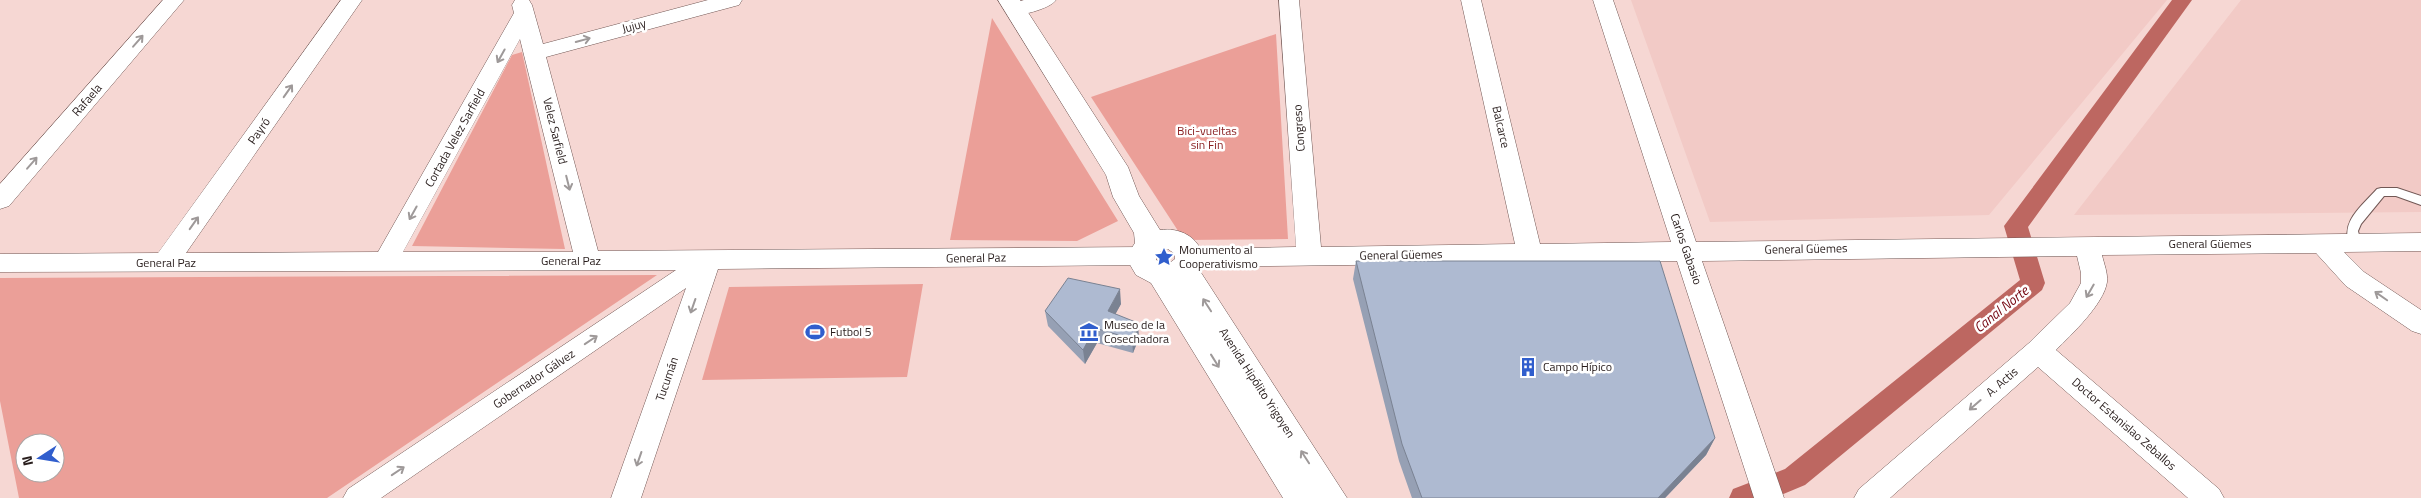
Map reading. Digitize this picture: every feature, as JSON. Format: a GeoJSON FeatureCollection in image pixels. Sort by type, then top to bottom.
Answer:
{"type":"FeatureCollection","features":[{"type":"Feature","properties":{"kind":"street","name":"Rafaela"},"geometry":{"type":"LineString","coordinates":[[0,200],[174,0]]}},
{"type":"Feature","properties":{"kind":"street","name":"Payró"},"geometry":{"type":"LineString","coordinates":[[165,263],[352,0]]}},
{"type":"Feature","properties":{"kind":"street","name":"Jujuy"},"geometry":{"type":"LineString","coordinates":[[536,53],[732,0]]}},
{"type":"Feature","properties":{"kind":"street"},"geometry":{"type":"LineString","coordinates":[[1012,5],[1046,0]]}},
{"type":"Feature","properties":{"kind":"street","name":"Congreso"},"geometry":{"type":"LineString","coordinates":[[1290,0],[1309,256]]}},
{"type":"Feature","properties":{"kind":"street","name":"Balcarce"},"geometry":{"type":"LineString","coordinates":[[1471,0],[1530,254]]}},
{"type":"Feature","properties":{"kind":"street","name":"Carlos Gabasio"},"geometry":{"type":"LineString","coordinates":[[1603,0],[1770,498]]}},
{"type":"Feature","properties":{"kind":"street","name":"Avenida Hipólito Yrigoyen"},"geometry":{"type":"LineString","coordinates":[[1012,5],[1119,174],[1126,197],[1148,233],[1167,257],[1331,498]]}},
{"type":"Feature","properties":{"kind":"street","name":"Velez Sarfield"},"geometry":{"type":"LineString","coordinates":[[523,7],[588,261]]}},
{"type":"Feature","properties":{"kind":"street","name":"Cortada Velez Sarfield"},"geometry":{"type":"LineString","coordinates":[[385,262],[523,7]]}},
{"type":"Feature","properties":{"kind":"street","name":"General Güemes"},"geometry":{"type":"LineString","coordinates":[[1167,257],[2421,242]]}},
{"type":"Feature","properties":{"kind":"street"},"geometry":{"type":"LineString","coordinates":[[2322,243],[2343,268],[2421,324]]}},
{"type":"Feature","properties":{"kind":"street","name":"A. Actis"},"geometry":{"type":"LineString","coordinates":[[1868,498],[2038,351],[2079,310],[2094,284],[2094,273],[2086,245]]}},
{"type":"Feature","properties":{"kind":"street","name":"General Paz"},"geometry":{"type":"LineString","coordinates":[[0,262],[165,263],[1167,257]]}},
{"type":"Feature","properties":{"kind":"street","name":"Avenida Hipólito Yrigoyen"},"geometry":{"type":"LineString","coordinates":[[1167,257],[1300,498]]}},
{"type":"Feature","properties":{"kind":"street","name":"Gobernador Gálvez"},"geometry":{"type":"LineString","coordinates":[[358,498],[709,260]]}},
{"type":"Feature","properties":{"kind":"street","name":"Tucumán"},"geometry":{"type":"LineString","coordinates":[[626,498],[709,260]]}},
{"type":"Feature","properties":{"kind":"street","name":"Doctor Estanislao Zeballos"},"geometry":{"type":"LineString","coordinates":[[2038,351],[2209,498]]}},
{"type":"Feature","properties":{"kind":"lane"},"geometry":{"type":"LineString","coordinates":[[2355,243],[2352,231],[2356,222],[2381,192],[2397,192],[2421,201]]}},
{"type":"Feature","properties":{"kind":"shaded area"},"geometry":{"type":"Polygon","coordinates":[[[1631,0],[2167,0],[1989,215],[1710,222],[1631,0]]]}},
{"type":"Feature","properties":{"kind":"shaded area"},"geometry":{"type":"Polygon","coordinates":[[[2241,0],[2421,0],[2421,212],[2074,215],[2241,0]]]}},
{"type":"Feature","properties":{"kind":"green space"},"geometry":{"type":"Polygon","coordinates":[[[992,18],[1118,221],[1077,241],[950,240],[992,18]]]}},
{"type":"Feature","properties":{"kind":"green space","name":"Bici-vueltas sin Fin"},"geometry":{"type":"Polygon","coordinates":[[[1276,34],[1288,239],[1184,240],[1091,97],[1276,34]]]}},
{"type":"Feature","properties":{"kind":"green space"},"geometry":{"type":"Polygon","coordinates":[[[522,52],[565,249],[412,246],[512,55],[522,52]]]}},
{"type":"Feature","properties":{"kind":"green space"},"geometry":{"type":"Polygon","coordinates":[[[657,275],[327,498],[19,498],[16,483],[65,483],[65,433],[15,433],[15,478],[0,401],[0,278],[657,275]]]}},
{"type":"Feature","properties":{"kind":"green space","name":"Futbol 5"},"geometry":{"type":"Polygon","coordinates":[[[923,284],[907,377],[702,380],[729,287],[923,284]]]}},
{"type":"Feature","properties":{"kind":"building","name":"Campo Hípico"},"geometry":{"type":"Polygon","coordinates":[[[1356,261],[1660,261],[1715,438],[1658,498],[1422,498],[1402,444],[1356,261]]]}},
{"type":"Feature","properties":{"kind":"building","name":"Museo de la Cosechadora"},"geometry":{"type":"Polygon","coordinates":[[[1068,278],[1120,289],[1108,311],[1138,323],[1132,339],[1095,328],[1083,350],[1045,311],[1068,278]]]}},
{"type":"Feature","properties":{"kind":"waterway","name":"Canal Norte"},"geometry":{"type":"LineString","coordinates":[[1743,498],[1795,477],[2033,283],[2016,226],[2182,0]]}},
{"type":"Feature","properties":{"kind":"place","name":"Monumento al Cooperativismo"},"geometry":{"type":"Point","coordinates":[1164,257]}},
{"type":"Feature","properties":{"kind":"place","name":"Futbol 5"},"geometry":{"type":"Point","coordinates":[815,332]}},
{"type":"Feature","properties":{"kind":"place","name":"Museo de la Cosechadora"},"geometry":{"type":"Point","coordinates":[1089,332]}},
{"type":"Feature","properties":{"kind":"place","name":"Campo Hípico"},"geometry":{"type":"Point","coordinates":[1528,367]}}]}
